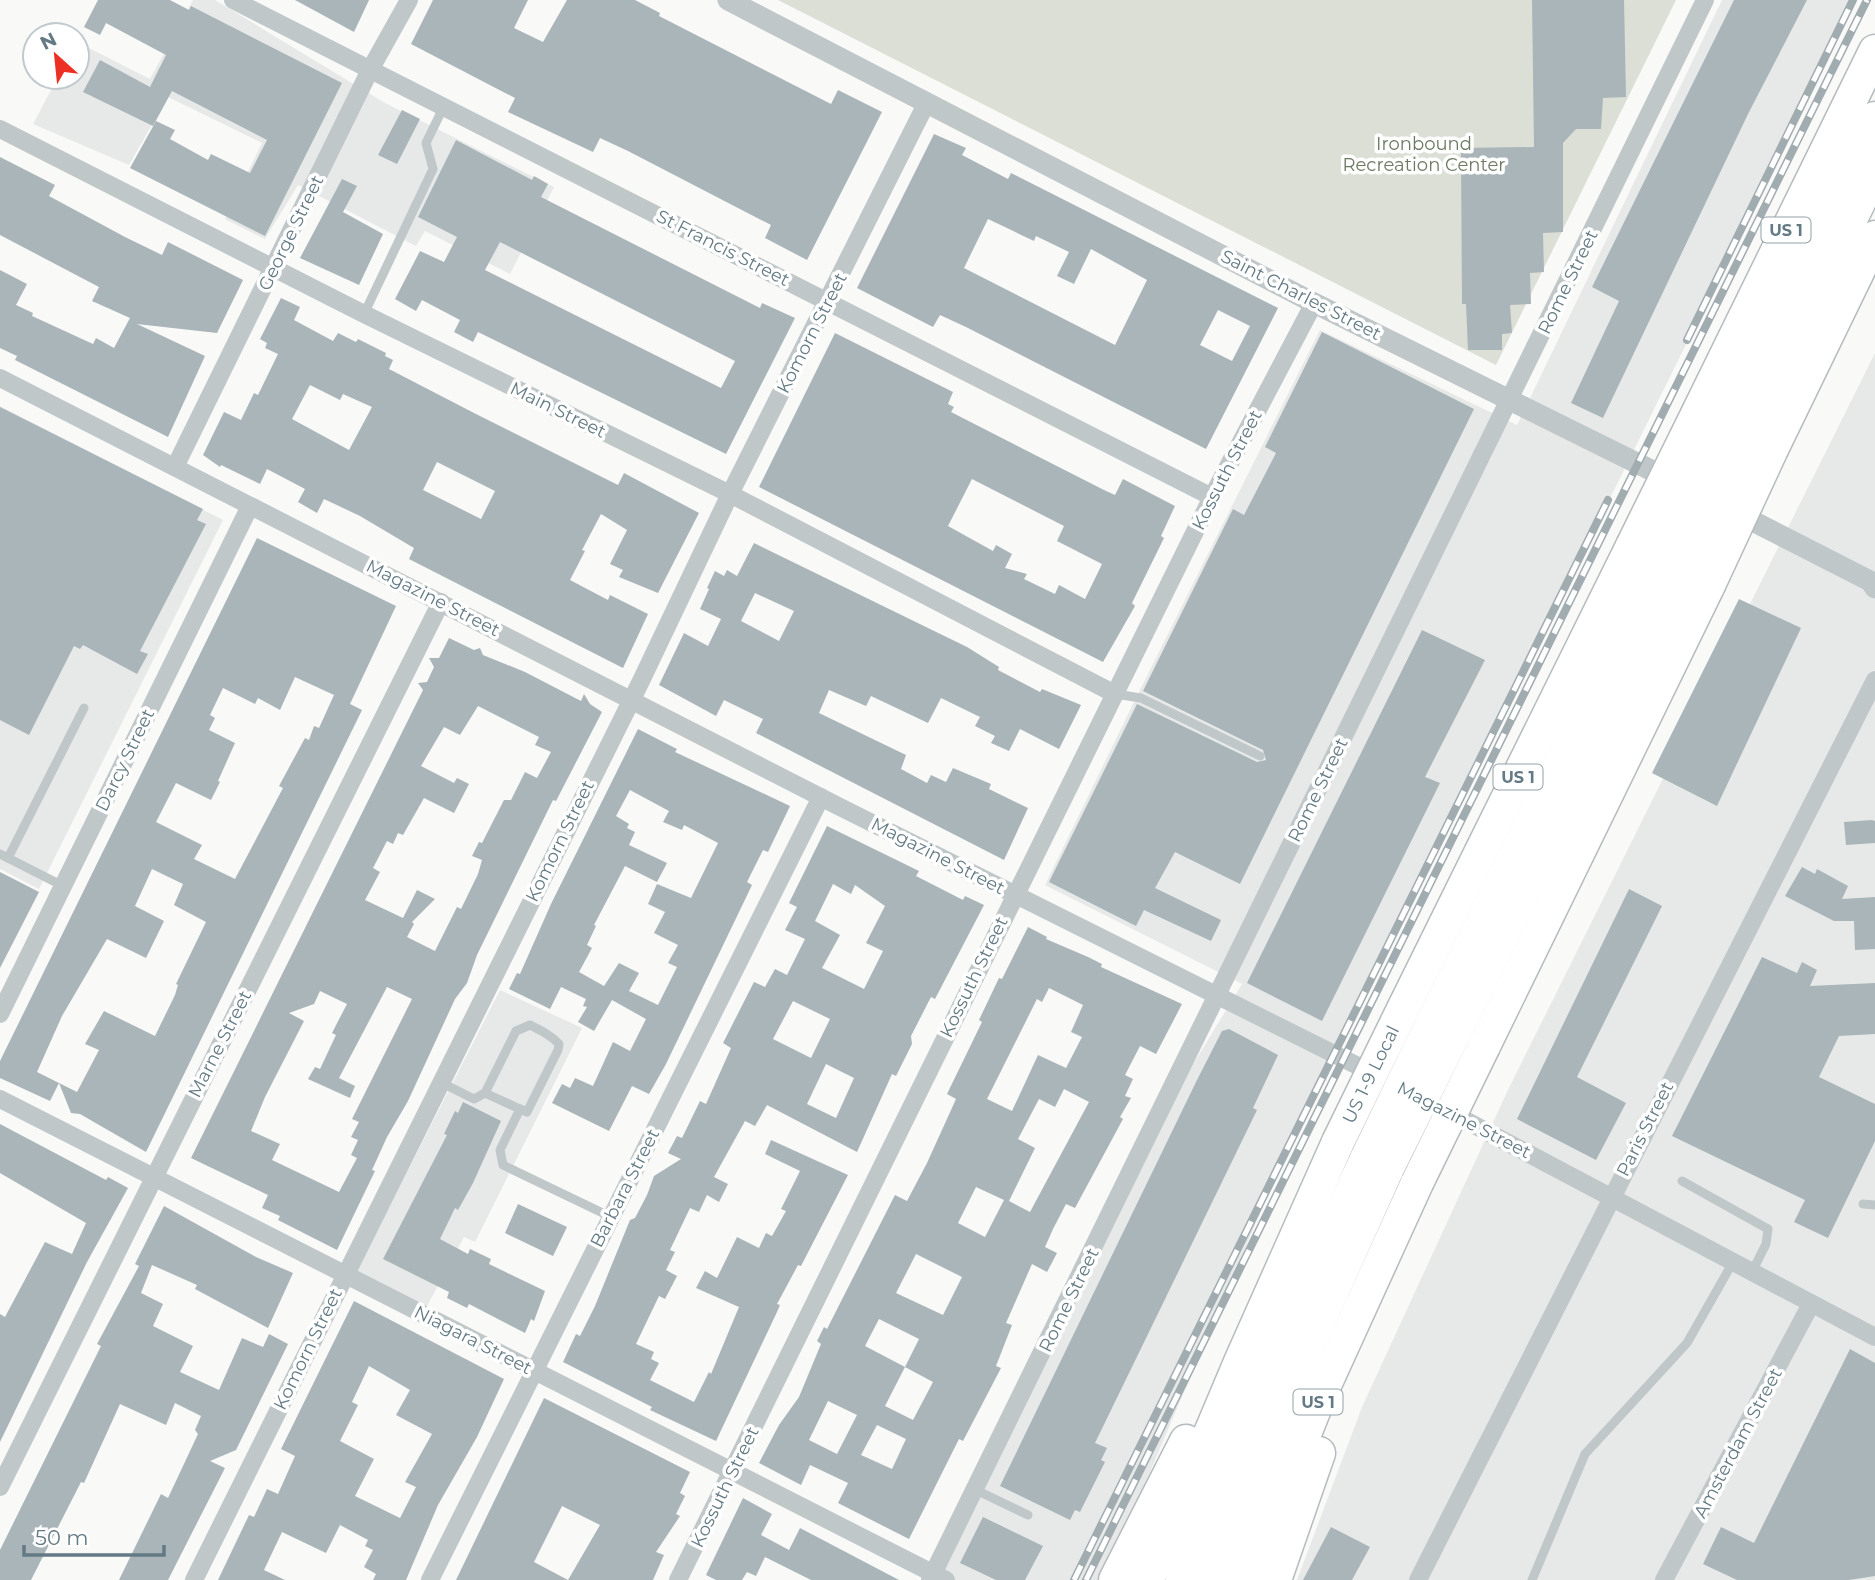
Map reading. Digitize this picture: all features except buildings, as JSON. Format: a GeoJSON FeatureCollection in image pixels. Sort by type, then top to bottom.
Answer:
{"type":"FeatureCollection","features":[{"type":"Feature","properties":{"kind":"highway","name":"US 1"},"geometry":{"type":"LineString","coordinates":[[1247,1580],[1320,1396],[1483,1046],[1671,565],[1736,429],[1875,51]]}},
{"type":"Feature","properties":{"kind":"highway"},"geometry":{"type":"LineString","coordinates":[[1736,429],[1875,118]]}},
{"type":"Feature","properties":{"kind":"highway"},"geometry":{"type":"LineString","coordinates":[[1736,429],[1875,170]]}},
{"type":"Feature","properties":{"kind":"highway","name":"US 1"},"geometry":{"type":"LineString","coordinates":[[1671,565],[1736,429],[1875,237]]}},
{"type":"Feature","properties":{"kind":"highway"},"geometry":{"type":"LineString","coordinates":[[1182,1580],[1287,1327],[1377,1162],[1671,565]]}},
{"type":"Feature","properties":{"kind":"highway","name":"US 1-9 Local"},"geometry":{"type":"LineString","coordinates":[[1240,1362],[1338,1142],[1404,1007],[1671,565]]}},
{"type":"Feature","properties":{"kind":"highway"},"geometry":{"type":"LineString","coordinates":[[1214,1580],[1377,1162]]}},
{"type":"Feature","properties":{"kind":"highway"},"geometry":{"type":"LineString","coordinates":[[1275,1580],[1366,1331],[1396,1228]]}},
{"type":"Feature","properties":{"kind":"highway","name":"US 1"},"geometry":{"type":"LineString","coordinates":[[1148,1580],[1240,1362]]}},
{"type":"Feature","properties":{"kind":"highway"},"geometry":{"type":"LineString","coordinates":[[1115,1580],[1198,1417],[1240,1362]]}},
{"type":"Feature","properties":{"kind":"street","name":"St Francis Street"},"geometry":{"type":"LineString","coordinates":[[233,0],[1212,497]]}},
{"type":"Feature","properties":{"kind":"street","name":"George Street"},"geometry":{"type":"LineString","coordinates":[[175,467],[370,70],[409,0]]}},
{"type":"Feature","properties":{"kind":"street","name":"Saint Charles Street"},"geometry":{"type":"LineString","coordinates":[[728,0],[758,11],[1314,303],[1511,399],[1870,581],[1875,588]]}},
{"type":"Feature","properties":{"kind":"street","name":"Rome Street"},"geometry":{"type":"LineString","coordinates":[[936,1578],[1217,993],[1705,0]]}},
{"type":"Feature","properties":{"kind":"street","name":"Komorn Street"},"geometry":{"type":"LineString","coordinates":[[194,1580],[730,494],[829,302],[927,102]]}},
{"type":"Feature","properties":{"kind":"street","name":"Main Street"},"geometry":{"type":"LineString","coordinates":[[0,129],[363,314],[730,494],[1115,694]]}},
{"type":"Feature","properties":{"kind":"street","name":"Kossuth Street"},"geometry":{"type":"LineString","coordinates":[[678,1580],[1212,497],[1314,303]]}},
{"type":"Feature","properties":{"kind":"street","name":"Magazine Street"},"geometry":{"type":"LineString","coordinates":[[0,379],[1014,895],[1217,993],[1611,1195],[1875,1337]]}},
{"type":"Feature","properties":{"kind":"street","name":"Darcy Street"},"geometry":{"type":"LineString","coordinates":[[0,1014],[250,506]]}},
{"type":"Feature","properties":{"kind":"street","name":"Marne Street"},"geometry":{"type":"LineString","coordinates":[[0,1487],[441,602]]}},
{"type":"Feature","properties":{"kind":"street","name":"Paris Street"},"geometry":{"type":"LineString","coordinates":[[1418,1580],[1535,1353],[1611,1195],[1875,680]]}},
{"type":"Feature","properties":{"kind":"street","name":"Barbara Street"},"geometry":{"type":"LineString","coordinates":[[430,1580],[821,797]]}},
{"type":"Feature","properties":{"kind":"street","name":"Niagara Street"},"geometry":{"type":"LineString","coordinates":[[0,1099],[155,1175],[936,1578]]}},
{"type":"Feature","properties":{"kind":"street","name":"Amsterdam Street"},"geometry":{"type":"LineString","coordinates":[[1664,1580],[1811,1304]]}},
{"type":"Feature","properties":{"kind":"lane"},"geometry":{"type":"LineString","coordinates":[[363,314],[433,169],[426,143],[444,106]]}},
{"type":"Feature","properties":{"kind":"lane"},"geometry":{"type":"LineString","coordinates":[[1115,694],[1141,698],[1260,756]]}},
{"type":"Feature","properties":{"kind":"lane"},"geometry":{"type":"LineString","coordinates":[[63,886],[4,856],[84,708]]}},
{"type":"Feature","properties":{"kind":"lane"},"geometry":{"type":"LineString","coordinates":[[440,1082],[474,1098],[485,1093],[516,1031],[530,1025],[554,1038],[559,1044],[527,1112],[485,1093]]}},
{"type":"Feature","properties":{"kind":"lane"},"geometry":{"type":"LineString","coordinates":[[520,1110],[499,1150],[503,1165],[611,1217]]}},
{"type":"Feature","properties":{"kind":"lane"},"geometry":{"type":"LineString","coordinates":[[1682,1181],[1768,1229],[1766,1244],[1752,1272]]}},
{"type":"Feature","properties":{"kind":"lane"},"geometry":{"type":"LineString","coordinates":[[1863,1203],[1875,1205]]}},
{"type":"Feature","properties":{"kind":"lane"},"geometry":{"type":"LineString","coordinates":[[1532,1580],[1585,1454],[1686,1343],[1733,1262]]}},
{"type":"Feature","properties":{"kind":"lane"},"geometry":{"type":"LineString","coordinates":[[976,1490],[1028,1515]]}},
{"type":"Feature","properties":{"kind":"shaded area"},"geometry":{"type":"Polygon","coordinates":[[[193,0],[215,0],[385,103],[554,187],[510,274],[425,231],[416,246],[298,185],[265,239],[225,219],[262,143],[168,97],[129,165],[33,124],[51,91],[91,91],[91,49],[150,79],[193,0]]]}},
{"type":"Feature","properties":{"kind":"shaded area"},"geometry":{"type":"Polygon","coordinates":[[[1722,0],[1856,0],[1278,1171],[1104,1580],[932,1580],[1159,1120],[1242,984],[1045,885],[1320,330],[1517,425],[1722,0]]]}},
{"type":"Feature","properties":{"kind":"shaded area"},"geometry":{"type":"Polygon","coordinates":[[[1875,353],[1875,1580],[1297,1580],[1362,1407],[1508,1090],[1875,353]]]}},
{"type":"Feature","properties":{"kind":"shaded area"},"geometry":{"type":"Polygon","coordinates":[[[0,406],[223,520],[39,889],[0,869],[0,406]]]}},
{"type":"Feature","properties":{"kind":"shaded area"},"geometry":{"type":"Polygon","coordinates":[[[500,990],[582,1028],[475,1242],[464,1237],[419,1321],[349,1286],[500,990]]]}},
{"type":"Feature","properties":{"kind":"green space","name":"Ironbound Recreation Center"},"geometry":{"type":"Polygon","coordinates":[[[778,0],[1676,0],[1496,365],[778,0]]]}},
{"type":"Feature","properties":{"kind":"railway"},"geometry":{"type":"LineString","coordinates":[[1687,340],[1853,0]]}},
{"type":"Feature","properties":{"kind":"railway"},"geometry":{"type":"LineString","coordinates":[[1086,1580],[1867,0]]}},
{"type":"Feature","properties":{"kind":"railway"},"geometry":{"type":"LineString","coordinates":[[1074,1580],[1608,500]]}}]}
